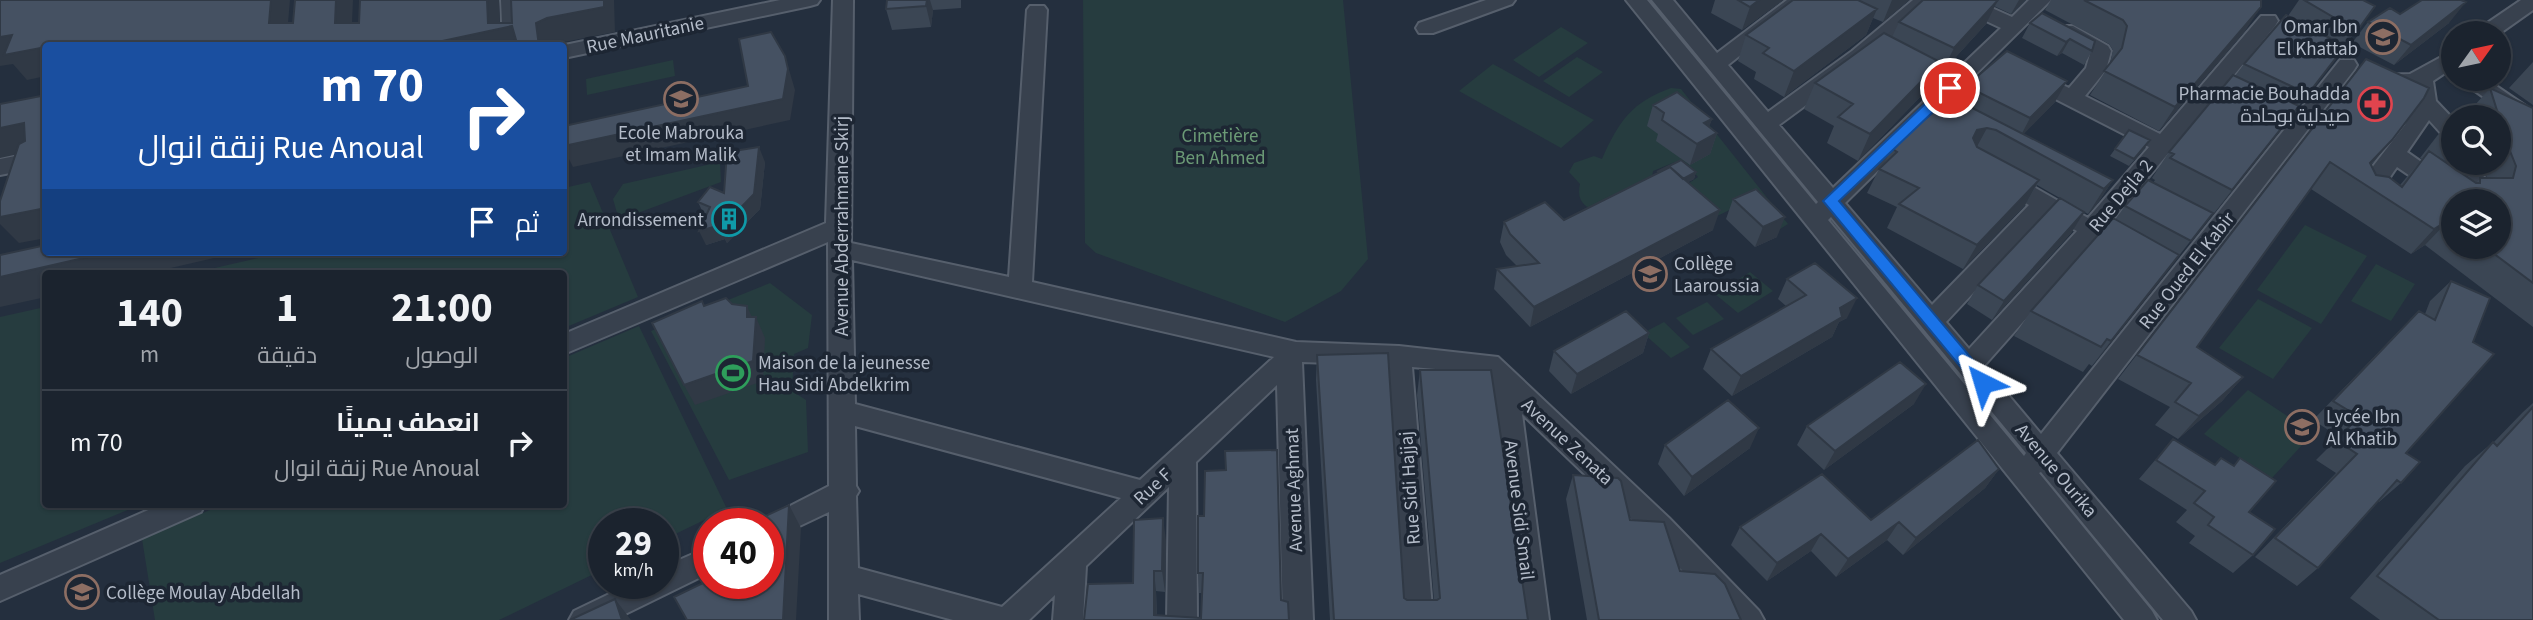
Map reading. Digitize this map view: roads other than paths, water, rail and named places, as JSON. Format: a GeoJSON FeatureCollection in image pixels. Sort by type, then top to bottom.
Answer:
{"type":"FeatureCollection","features":[{"type":"Feature","properties":{"kind":"street"},"geometry":{"type":"LineString","coordinates":[[510,0],[513,42]]}},
{"type":"Feature","properties":{"kind":"street","name":"Rue Mauritanie"},"geometry":{"type":"LineString","coordinates":[[567,50],[810,0]]}},
{"type":"Feature","properties":{"kind":"street","name":"Avenue Abderrahmane Skirj"},"geometry":{"type":"LineString","coordinates":[[843,0],[839,239],[845,491],[844,620]]}},
{"type":"Feature","properties":{"kind":"street"},"geometry":{"type":"LineString","coordinates":[[1426,28],[1505,0]]}},
{"type":"Feature","properties":{"kind":"street","name":"Avenue Ourika"},"geometry":{"type":"LineString","coordinates":[[1636,0],[2143,620]]}},
{"type":"Feature","properties":{"kind":"street","name":"Avenue Ourika"},"geometry":{"type":"LineString","coordinates":[[1661,0],[2180,620]]}},
{"type":"Feature","properties":{"kind":"street"},"geometry":{"type":"LineString","coordinates":[[1716,64],[1800,0]]}},
{"type":"Feature","properties":{"kind":"street"},"geometry":{"type":"LineString","coordinates":[[1766,124],[1877,41],[1925,0]]}},
{"type":"Feature","properties":{"kind":"street"},"geometry":{"type":"LineString","coordinates":[[1957,0],[2028,13],[2101,51],[2101,58],[2095,69],[2072,98]]}},
{"type":"Feature","properties":{"kind":"street"},"geometry":{"type":"LineString","coordinates":[[2504,21],[2533,1]]}},
{"type":"Feature","properties":{"kind":"street"},"geometry":{"type":"LineString","coordinates":[[1020,287],[1037,10]]}},
{"type":"Feature","properties":{"kind":"street"},"geometry":{"type":"LineString","coordinates":[[1814,220],[1830,201],[2028,13]]}},
{"type":"Feature","properties":{"kind":"street","name":"Rue Dejla 2"},"geometry":{"type":"LineString","coordinates":[[1969,366],[2091,230],[2211,88],[2259,16],[2291,34]]}},
{"type":"Feature","properties":{"kind":"street"},"geometry":{"type":"LineString","coordinates":[[1862,23],[1893,59]]}},
{"type":"Feature","properties":{"kind":"street"},"geometry":{"type":"LineString","coordinates":[[2325,52],[2374,78],[2392,82],[2422,80],[2441,68]]}},
{"type":"Feature","properties":{"kind":"street"},"geometry":{"type":"LineString","coordinates":[[1985,54],[2162,144]]}},
{"type":"Feature","properties":{"kind":"street","name":"Rue Oued El Kabir"},"geometry":{"type":"LineString","coordinates":[[2024,475],[2347,65]]}},
{"type":"Feature","properties":{"kind":"street"},"geometry":{"type":"LineString","coordinates":[[1927,76],[1950,88]]}},
{"type":"Feature","properties":{"kind":"street"},"geometry":{"type":"LineString","coordinates":[[2422,80],[2426,103],[2441,120]]}},
{"type":"Feature","properties":{"kind":"street"},"geometry":{"type":"LineString","coordinates":[[2211,88],[2235,100]]}},
{"type":"Feature","properties":{"kind":"street"},"geometry":{"type":"LineString","coordinates":[[2489,91],[2533,121]]}},
{"type":"Feature","properties":{"kind":"street"},"geometry":{"type":"LineString","coordinates":[[2365,193],[2414,128],[2426,103]]}},
{"type":"Feature","properties":{"kind":"street"},"geometry":{"type":"LineString","coordinates":[[1931,106],[1955,119]]}},
{"type":"Feature","properties":{"kind":"street"},"geometry":{"type":"LineString","coordinates":[[2272,117],[2297,129]]}},
{"type":"Feature","properties":{"kind":"street"},"geometry":{"type":"LineString","coordinates":[[2394,155],[2444,189]]}},
{"type":"Feature","properties":{"kind":"street"},"geometry":{"type":"LineString","coordinates":[[9,173],[42,160]]}},
{"type":"Feature","properties":{"kind":"street"},"geometry":{"type":"LineString","coordinates":[[1985,170],[2113,242]]}},
{"type":"Feature","properties":{"kind":"street"},"geometry":{"type":"LineString","coordinates":[[2091,188],[2151,196]]}},
{"type":"Feature","properties":{"kind":"street"},"geometry":{"type":"LineString","coordinates":[[1931,322],[2044,203]]}},
{"type":"Feature","properties":{"kind":"street"},"geometry":{"type":"LineString","coordinates":[[2195,219],[2217,231]]}},
{"type":"Feature","properties":{"kind":"street"},"geometry":{"type":"LineString","coordinates":[[567,343],[839,239],[1293,356],[1399,356],[1497,373]]}},
{"type":"Feature","properties":{"kind":"street"},"geometry":{"type":"LineString","coordinates":[[2158,266],[2180,278]]}},
{"type":"Feature","properties":{"kind":"street","name":"Rue F"},"geometry":{"type":"LineString","coordinates":[[1009,620],[1293,356]]}},
{"type":"Feature","properties":{"kind":"street","name":"Avenue Aghmat"},"geometry":{"type":"LineString","coordinates":[[1293,356],[1298,620]]}},
{"type":"Feature","properties":{"kind":"street","name":"Rue Sidi Hajjaj"},"geometry":{"type":"LineString","coordinates":[[1399,356],[1418,620]]}},
{"type":"Feature","properties":{"kind":"street","name":"Avenue Sidi Smail"},"geometry":{"type":"LineString","coordinates":[[1497,373],[1534,620]]}},
{"type":"Feature","properties":{"kind":"street","name":"Avenue Zenata"},"geometry":{"type":"LineString","coordinates":[[1497,373],[1659,527],[1749,620]]}},
{"type":"Feature","properties":{"kind":"street"},"geometry":{"type":"LineString","coordinates":[[843,412],[1144,493]]}},
{"type":"Feature","properties":{"kind":"street"},"geometry":{"type":"LineString","coordinates":[[1182,620],[1183,456]]}},
{"type":"Feature","properties":{"kind":"street"},"geometry":{"type":"LineString","coordinates":[[784,521],[845,491]]}},
{"type":"Feature","properties":{"kind":"street"},"geometry":{"type":"LineString","coordinates":[[0,588],[182,508]]}},
{"type":"Feature","properties":{"kind":"street"},"geometry":{"type":"LineString","coordinates":[[1068,620],[1072,563]]}},
{"type":"Feature","properties":{"kind":"street"},"geometry":{"type":"LineString","coordinates":[[844,577],[1001,620]]}},
{"type":"Feature","properties":{"kind":"street"},"geometry":{"type":"LineString","coordinates":[[584,620],[627,599]]}},
{"type":"Feature","properties":{"kind":"place","name":"Omar Ibn El Khattab"},"geometry":{"type":"Point","coordinates":[2383,37]}},
{"type":"Feature","properties":{"kind":"place","name":"Ecole Mabrouka et Imam Malik"},"geometry":{"type":"Point","coordinates":[681,99]}},
{"type":"Feature","properties":{"kind":"place","name":"Pharmacie Bouhadda صيدلية بوحادة"},"geometry":{"type":"Point","coordinates":[2375,104]}},
{"type":"Feature","properties":{"kind":"place","name":"Arrondissement"},"geometry":{"type":"Point","coordinates":[729,219]}},
{"type":"Feature","properties":{"kind":"place","name":"Collège Laaroussia"},"geometry":{"type":"Point","coordinates":[1650,274]}},
{"type":"Feature","properties":{"kind":"place","name":"Maison de la jeunesse Hau Sidi Abdelkrim"},"geometry":{"type":"Point","coordinates":[733,373]}},
{"type":"Feature","properties":{"kind":"place","name":"Lycée Ibn Al Khatib"},"geometry":{"type":"Point","coordinates":[2302,427]}},
{"type":"Feature","properties":{"kind":"place","name":"Collège Moulay Abdellah"},"geometry":{"type":"Point","coordinates":[82,592]}},
{"type":"Feature","properties":{"kind":"park label","name":"Cimetière Ben Ahmed"},"geometry":{"type":"Point","coordinates":[1220,146]}}]}
